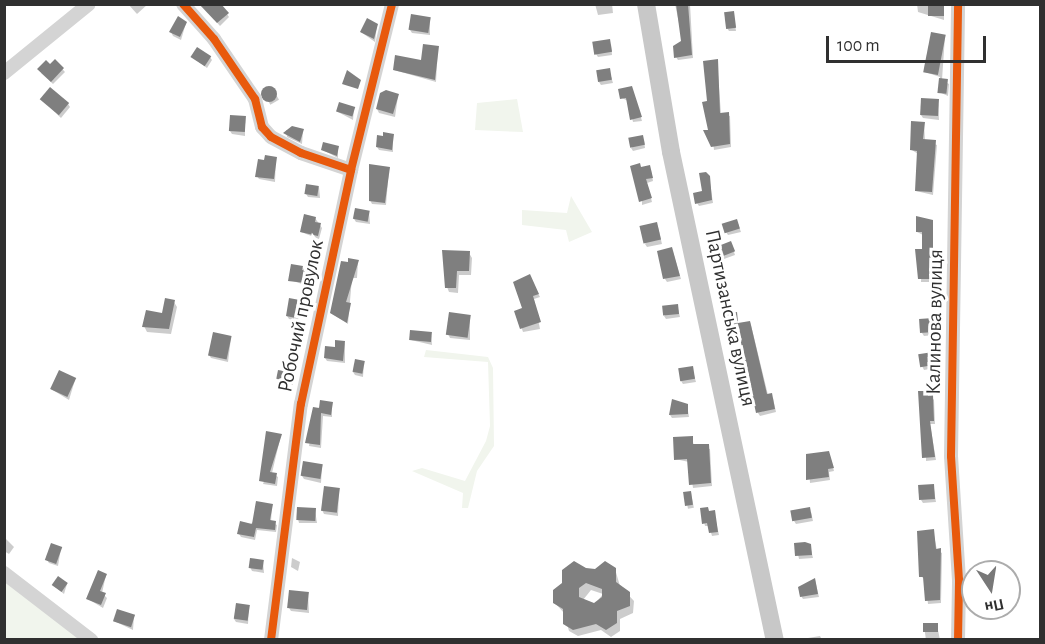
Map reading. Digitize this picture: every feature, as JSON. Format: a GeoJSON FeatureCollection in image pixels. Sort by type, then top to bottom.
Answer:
{"type":"FeatureCollection","features":[{"type":"Feature","properties":{"kind":"main road","name":"Партизанська вулиця"},"geometry":{"type":"LineString","coordinates":[[646,4],[671,152],[775,639]]}},
{"type":"Feature","properties":{"kind":"street"},"geometry":{"type":"LineString","coordinates":[[4,73],[90,4]]}},
{"type":"Feature","properties":{"kind":"street"},"geometry":{"type":"LineString","coordinates":[[183,4],[214,39],[255,99],[262,127],[271,137],[301,153],[351,170]]}},
{"type":"Feature","properties":{"kind":"street","name":"Робочий провулок"},"geometry":{"type":"LineString","coordinates":[[270,639],[301,404],[351,170],[392,4]]}},
{"type":"Feature","properties":{"kind":"street","name":"Калинова вулиця"},"geometry":{"type":"LineString","coordinates":[[958,4],[951,456],[959,580],[958,639]]}},
{"type":"Feature","properties":{"kind":"street"},"geometry":{"type":"LineString","coordinates":[[4,573],[90,639]]}},
{"type":"Feature","properties":{"kind":"shaded area"},"geometry":{"type":"Polygon","coordinates":[[[517,99],[523,132],[475,130],[477,103],[517,99]]]}},
{"type":"Feature","properties":{"kind":"shaded area"},"geometry":{"type":"Polygon","coordinates":[[[571,196],[592,232],[569,242],[566,230],[522,225],[522,210],[567,213],[571,196]]]}},
{"type":"Feature","properties":{"kind":"shaded area"},"geometry":{"type":"Polygon","coordinates":[[[426,350],[488,357],[493,368],[494,446],[477,471],[468,508],[462,508],[463,493],[412,471],[422,468],[465,481],[486,441],[490,426],[488,362],[424,357],[426,350]]]}},
{"type":"Feature","properties":{"kind":"shaded area"},"geometry":{"type":"Polygon","coordinates":[[[5,579],[80,639],[5,639],[5,579]]]}},
{"type":"Feature","properties":{"kind":"building"},"geometry":{"type":"Polygon","coordinates":[[[199,4],[221,4],[229,13],[217,23],[199,4]]]}},
{"type":"Feature","properties":{"kind":"building"},"geometry":{"type":"Polygon","coordinates":[[[676,4],[688,4],[692,55],[674,58],[673,46],[681,41],[676,4]]]}},
{"type":"Feature","properties":{"kind":"building"},"geometry":{"type":"Polygon","coordinates":[[[928,4],[944,4],[944,16],[928,16],[928,4]]]}},
{"type":"Feature","properties":{"kind":"building"},"geometry":{"type":"Polygon","coordinates":[[[734,11],[736,28],[726,29],[724,12],[734,11]]]}},
{"type":"Feature","properties":{"kind":"building"},"geometry":{"type":"Polygon","coordinates":[[[411,14],[431,17],[428,33],[408,30],[411,14]]]}},
{"type":"Feature","properties":{"kind":"building"},"geometry":{"type":"Polygon","coordinates":[[[178,16],[187,22],[180,37],[169,32],[178,16]]]}},
{"type":"Feature","properties":{"kind":"building"},"geometry":{"type":"Polygon","coordinates":[[[367,18],[378,24],[374,39],[360,32],[367,18]]]}},
{"type":"Feature","properties":{"kind":"building"},"geometry":{"type":"Polygon","coordinates":[[[931,32],[946,35],[938,75],[923,72],[931,32]]]}},
{"type":"Feature","properties":{"kind":"building"},"geometry":{"type":"Polygon","coordinates":[[[610,39],[612,52],[594,55],[592,42],[610,39]]]}},
{"type":"Feature","properties":{"kind":"building"},"geometry":{"type":"Polygon","coordinates":[[[423,44],[439,46],[435,80],[393,70],[395,55],[421,60],[423,44]]]}},
{"type":"Feature","properties":{"kind":"building"},"geometry":{"type":"Polygon","coordinates":[[[197,47],[211,56],[205,66],[190,57],[197,47]]]}},
{"type":"Feature","properties":{"kind":"building"},"geometry":{"type":"Polygon","coordinates":[[[55,59],[64,68],[51,82],[37,69],[46,60],[50,64],[55,59]]]}},
{"type":"Feature","properties":{"kind":"building"},"geometry":{"type":"Polygon","coordinates":[[[718,59],[720,113],[729,112],[730,144],[711,147],[703,130],[708,130],[702,102],[707,101],[703,61],[718,59]]]}},
{"type":"Feature","properties":{"kind":"building"},"geometry":{"type":"Polygon","coordinates":[[[610,68],[612,80],[598,82],[596,70],[610,68]]]}},
{"type":"Feature","properties":{"kind":"building"},"geometry":{"type":"Polygon","coordinates":[[[347,70],[361,80],[358,89],[342,84],[347,70]]]}},
{"type":"Feature","properties":{"kind":"building"},"geometry":{"type":"Polygon","coordinates":[[[939,78],[948,79],[946,94],[937,93],[939,78]]]}},
{"type":"Feature","properties":{"kind":"building"},"geometry":{"type":"Polygon","coordinates":[[[269,86],[275,88],[277,94],[275,100],[269,102],[263,100],[261,94],[263,88],[269,86]]]}},
{"type":"Feature","properties":{"kind":"building"},"geometry":{"type":"Polygon","coordinates":[[[632,86],[642,117],[630,120],[626,98],[620,99],[618,89],[632,86]]]}},
{"type":"Feature","properties":{"kind":"building"},"geometry":{"type":"Polygon","coordinates":[[[50,87],[69,103],[59,115],[40,99],[50,87]]]}},
{"type":"Feature","properties":{"kind":"building"},"geometry":{"type":"Polygon","coordinates":[[[386,90],[399,94],[393,114],[376,109],[380,93],[386,90]]]}},
{"type":"Feature","properties":{"kind":"building"},"geometry":{"type":"Polygon","coordinates":[[[921,98],[939,99],[938,116],[920,115],[921,98]]]}},
{"type":"Feature","properties":{"kind":"building"},"geometry":{"type":"Polygon","coordinates":[[[339,102],[355,107],[352,117],[336,112],[339,102]]]}},
{"type":"Feature","properties":{"kind":"building"},"geometry":{"type":"Polygon","coordinates":[[[230,115],[246,116],[245,132],[229,131],[230,115]]]}},
{"type":"Feature","properties":{"kind":"building"},"geometry":{"type":"Polygon","coordinates":[[[911,121],[925,122],[923,139],[936,140],[932,192],[915,191],[917,151],[910,150],[911,121]]]}},
{"type":"Feature","properties":{"kind":"building"},"geometry":{"type":"Polygon","coordinates":[[[292,126],[304,129],[300,142],[283,133],[292,126]]]}},
{"type":"Feature","properties":{"kind":"building"},"geometry":{"type":"Polygon","coordinates":[[[383,132],[394,134],[392,150],[376,147],[377,135],[383,136],[383,132]]]}},
{"type":"Feature","properties":{"kind":"building"},"geometry":{"type":"Polygon","coordinates":[[[643,135],[645,145],[630,148],[628,138],[643,135]]]}},
{"type":"Feature","properties":{"kind":"building"},"geometry":{"type":"Polygon","coordinates":[[[323,142],[339,146],[337,156],[321,150],[323,142]]]}},
{"type":"Feature","properties":{"kind":"building"},"geometry":{"type":"Polygon","coordinates":[[[265,155],[277,157],[274,179],[255,177],[258,159],[264,160],[265,155]]]}},
{"type":"Feature","properties":{"kind":"building"},"geometry":{"type":"Polygon","coordinates":[[[640,163],[641,167],[650,165],[653,178],[646,179],[652,198],[639,202],[630,166],[640,163]]]}},
{"type":"Feature","properties":{"kind":"building"},"geometry":{"type":"Polygon","coordinates":[[[369,164],[390,167],[385,203],[369,201],[369,164]]]}},
{"type":"Feature","properties":{"kind":"building"},"geometry":{"type":"Polygon","coordinates":[[[706,172],[710,176],[712,200],[695,204],[693,193],[702,191],[699,173],[706,172]]]}},
{"type":"Feature","properties":{"kind":"building"},"geometry":{"type":"Polygon","coordinates":[[[306,184],[319,186],[317,196],[304,194],[306,184]]]}},
{"type":"Feature","properties":{"kind":"building"},"geometry":{"type":"Polygon","coordinates":[[[355,208],[370,211],[368,222],[353,219],[355,208]]]}},
{"type":"Feature","properties":{"kind":"building"},"geometry":{"type":"Polygon","coordinates":[[[304,214],[316,217],[315,222],[321,223],[318,236],[300,232],[304,214]]]}},
{"type":"Feature","properties":{"kind":"building"},"geometry":{"type":"Polygon","coordinates":[[[916,216],[933,220],[933,279],[918,279],[915,249],[922,249],[922,232],[916,232],[916,216]]]}},
{"type":"Feature","properties":{"kind":"building"},"geometry":{"type":"Polygon","coordinates":[[[737,219],[740,229],[725,233],[722,224],[737,219]]]}},
{"type":"Feature","properties":{"kind":"building"},"geometry":{"type":"Polygon","coordinates":[[[657,222],[661,240],[644,244],[639,226],[657,222]]]}},
{"type":"Feature","properties":{"kind":"building"},"geometry":{"type":"Polygon","coordinates":[[[731,241],[735,251],[721,257],[717,247],[731,241]]]}},
{"type":"Feature","properties":{"kind":"building"},"geometry":{"type":"Polygon","coordinates":[[[672,247],[680,276],[663,279],[657,251],[672,247]]]}},
{"type":"Feature","properties":{"kind":"building"},"geometry":{"type":"Polygon","coordinates":[[[442,250],[470,251],[469,271],[457,271],[456,288],[445,288],[442,250]]]}},
{"type":"Feature","properties":{"kind":"building"},"geometry":{"type":"Polygon","coordinates":[[[348,258],[359,260],[346,302],[351,303],[347,323],[330,313],[341,261],[348,262],[348,258]]]}},
{"type":"Feature","properties":{"kind":"building"},"geometry":{"type":"Polygon","coordinates":[[[291,264],[303,266],[302,270],[308,271],[306,283],[288,281],[291,264]]]}},
{"type":"Feature","properties":{"kind":"building"},"geometry":{"type":"Polygon","coordinates":[[[530,274],[539,294],[533,296],[541,322],[520,329],[514,311],[522,308],[513,282],[530,274]]]}},
{"type":"Feature","properties":{"kind":"building"},"geometry":{"type":"Polygon","coordinates":[[[165,298],[175,300],[169,329],[142,327],[146,310],[162,313],[165,298]]]}},
{"type":"Feature","properties":{"kind":"building"},"geometry":{"type":"Polygon","coordinates":[[[289,298],[305,301],[303,312],[298,311],[296,318],[286,316],[289,298]]]}},
{"type":"Feature","properties":{"kind":"building"},"geometry":{"type":"Polygon","coordinates":[[[678,304],[679,314],[663,316],[662,306],[678,304]]]}},
{"type":"Feature","properties":{"kind":"building"},"geometry":{"type":"Polygon","coordinates":[[[449,312],[471,315],[468,338],[446,335],[449,312]]]}},
{"type":"Feature","properties":{"kind":"building"},"geometry":{"type":"Polygon","coordinates":[[[737,312],[738,321],[725,322],[724,313],[737,312]]]}},
{"type":"Feature","properties":{"kind":"building"},"geometry":{"type":"Polygon","coordinates":[[[933,318],[934,332],[920,333],[919,319],[933,318]]]}},
{"type":"Feature","properties":{"kind":"building"},"geometry":{"type":"Polygon","coordinates":[[[750,321],[767,394],[772,393],[775,409],[756,413],[740,338],[734,339],[732,324],[750,321]]]}},
{"type":"Feature","properties":{"kind":"building"},"geometry":{"type":"Polygon","coordinates":[[[410,330],[432,332],[431,342],[409,340],[410,330]]]}},
{"type":"Feature","properties":{"kind":"building"},"geometry":{"type":"Polygon","coordinates":[[[213,332],[232,336],[227,359],[208,355],[213,332]]]}},
{"type":"Feature","properties":{"kind":"building"},"geometry":{"type":"Polygon","coordinates":[[[335,340],[345,341],[343,361],[324,358],[325,346],[335,347],[335,340]]]}},
{"type":"Feature","properties":{"kind":"building"},"geometry":{"type":"Polygon","coordinates":[[[933,352],[935,365],[920,367],[918,354],[933,352]]]}},
{"type":"Feature","properties":{"kind":"building"},"geometry":{"type":"Polygon","coordinates":[[[355,359],[365,361],[362,374],[353,372],[355,359]]]}},
{"type":"Feature","properties":{"kind":"building"},"geometry":{"type":"Polygon","coordinates":[[[693,366],[695,379],[680,381],[678,368],[693,366]]]}},
{"type":"Feature","properties":{"kind":"building"},"geometry":{"type":"Polygon","coordinates":[[[59,370],[76,378],[67,397],[50,389],[59,370]]]}},
{"type":"Feature","properties":{"kind":"building"},"geometry":{"type":"Polygon","coordinates":[[[278,370],[293,373],[291,382],[276,379],[278,370]]]}},
{"type":"Feature","properties":{"kind":"building"},"geometry":{"type":"Polygon","coordinates":[[[918,391],[928,391],[928,396],[933,395],[934,421],[930,421],[935,457],[922,458],[918,391]]]}},
{"type":"Feature","properties":{"kind":"building"},"geometry":{"type":"Polygon","coordinates":[[[672,399],[688,404],[688,414],[669,415],[672,399]]]}},
{"type":"Feature","properties":{"kind":"building"},"geometry":{"type":"Polygon","coordinates":[[[320,400],[333,402],[331,415],[321,413],[320,445],[305,443],[313,407],[319,408],[320,400]]]}},
{"type":"Feature","properties":{"kind":"building"},"geometry":{"type":"Polygon","coordinates":[[[266,431],[282,434],[270,472],[277,473],[275,484],[259,481],[266,431]]]}},
{"type":"Feature","properties":{"kind":"building"},"geometry":{"type":"Polygon","coordinates":[[[693,436],[693,444],[709,444],[711,483],[689,485],[687,459],[674,460],[673,437],[693,436]]]}},
{"type":"Feature","properties":{"kind":"building"},"geometry":{"type":"Polygon","coordinates":[[[829,451],[834,468],[828,469],[829,477],[806,480],[806,454],[829,451]]]}},
{"type":"Feature","properties":{"kind":"building"},"geometry":{"type":"Polygon","coordinates":[[[303,461],[323,464],[320,479],[301,476],[303,461]]]}},
{"type":"Feature","properties":{"kind":"building"},"geometry":{"type":"Polygon","coordinates":[[[934,484],[935,499],[919,500],[918,485],[934,484]]]}},
{"type":"Feature","properties":{"kind":"building"},"geometry":{"type":"Polygon","coordinates":[[[324,486],[340,488],[337,513],[321,511],[324,486]]]}},
{"type":"Feature","properties":{"kind":"building"},"geometry":{"type":"Polygon","coordinates":[[[691,491],[693,505],[685,506],[683,492],[691,491]]]}},
{"type":"Feature","properties":{"kind":"building"},"geometry":{"type":"Polygon","coordinates":[[[256,501],[273,504],[270,520],[276,521],[275,530],[256,528],[254,537],[237,534],[240,521],[252,524],[256,501]]]}},
{"type":"Feature","properties":{"kind":"building"},"geometry":{"type":"Polygon","coordinates":[[[297,507],[316,508],[315,521],[296,520],[297,507]]]}},
{"type":"Feature","properties":{"kind":"building"},"geometry":{"type":"Polygon","coordinates":[[[708,507],[709,511],[715,510],[718,532],[709,533],[707,523],[702,524],[700,508],[708,507]]]}},
{"type":"Feature","properties":{"kind":"building"},"geometry":{"type":"Polygon","coordinates":[[[810,507],[812,518],[792,521],[790,510],[810,507]]]}},
{"type":"Feature","properties":{"kind":"building"},"geometry":{"type":"Polygon","coordinates":[[[934,529],[936,549],[941,548],[940,600],[925,601],[923,577],[919,577],[917,531],[934,529]]]}},
{"type":"Feature","properties":{"kind":"building"},"geometry":{"type":"Polygon","coordinates":[[[51,543],[62,547],[56,564],[45,560],[51,543]]]}},
{"type":"Feature","properties":{"kind":"building"},"geometry":{"type":"Polygon","coordinates":[[[794,543],[811,544],[812,555],[795,556],[794,543]]]}},
{"type":"Feature","properties":{"kind":"building"},"geometry":{"type":"Polygon","coordinates":[[[250,558],[264,560],[262,570],[249,568],[250,558]]]}},
{"type":"Feature","properties":{"kind":"building"},"geometry":{"type":"Polygon","coordinates":[[[574,561],[586,568],[595,569],[605,561],[616,568],[616,582],[630,592],[630,606],[617,611],[617,623],[606,630],[596,624],[573,630],[563,624],[563,609],[553,603],[553,590],[562,583],[562,570],[574,561]],[[586,583],[579,588],[579,597],[594,603],[602,597],[602,589],[586,583]]]}},
{"type":"Feature","properties":{"kind":"building"},"geometry":{"type":"Polygon","coordinates":[[[98,570],[107,574],[100,591],[106,593],[101,605],[86,599],[98,570]]]}},
{"type":"Feature","properties":{"kind":"building"},"geometry":{"type":"Polygon","coordinates":[[[58,576],[68,583],[62,592],[52,585],[58,576]]]}},
{"type":"Feature","properties":{"kind":"building"},"geometry":{"type":"Polygon","coordinates":[[[815,578],[818,594],[800,597],[798,587],[815,578]]]}},
{"type":"Feature","properties":{"kind":"building"},"geometry":{"type":"Polygon","coordinates":[[[289,590],[309,592],[307,610],[287,608],[289,590]]]}},
{"type":"Feature","properties":{"kind":"building"},"geometry":{"type":"Polygon","coordinates":[[[236,603],[250,605],[248,621],[234,619],[236,603]]]}},
{"type":"Feature","properties":{"kind":"building"},"geometry":{"type":"Polygon","coordinates":[[[117,609],[135,615],[131,627],[113,621],[117,609]]]}},
{"type":"Feature","properties":{"kind":"building"},"geometry":{"type":"Polygon","coordinates":[[[923,623],[938,623],[938,632],[923,632],[923,623]]]}},
{"type":"Feature","properties":{"kind":"cycle path"},"geometry":{"type":"LineString","coordinates":[[183,4],[214,39],[255,99],[262,127],[271,137],[301,153],[351,170]]}},
{"type":"Feature","properties":{"kind":"cycle path"},"geometry":{"type":"LineString","coordinates":[[271,640],[301,404],[351,170],[392,4]]}},
{"type":"Feature","properties":{"kind":"cycle path"},"geometry":{"type":"LineString","coordinates":[[958,4],[951,456],[959,580],[958,640]]}}]}
